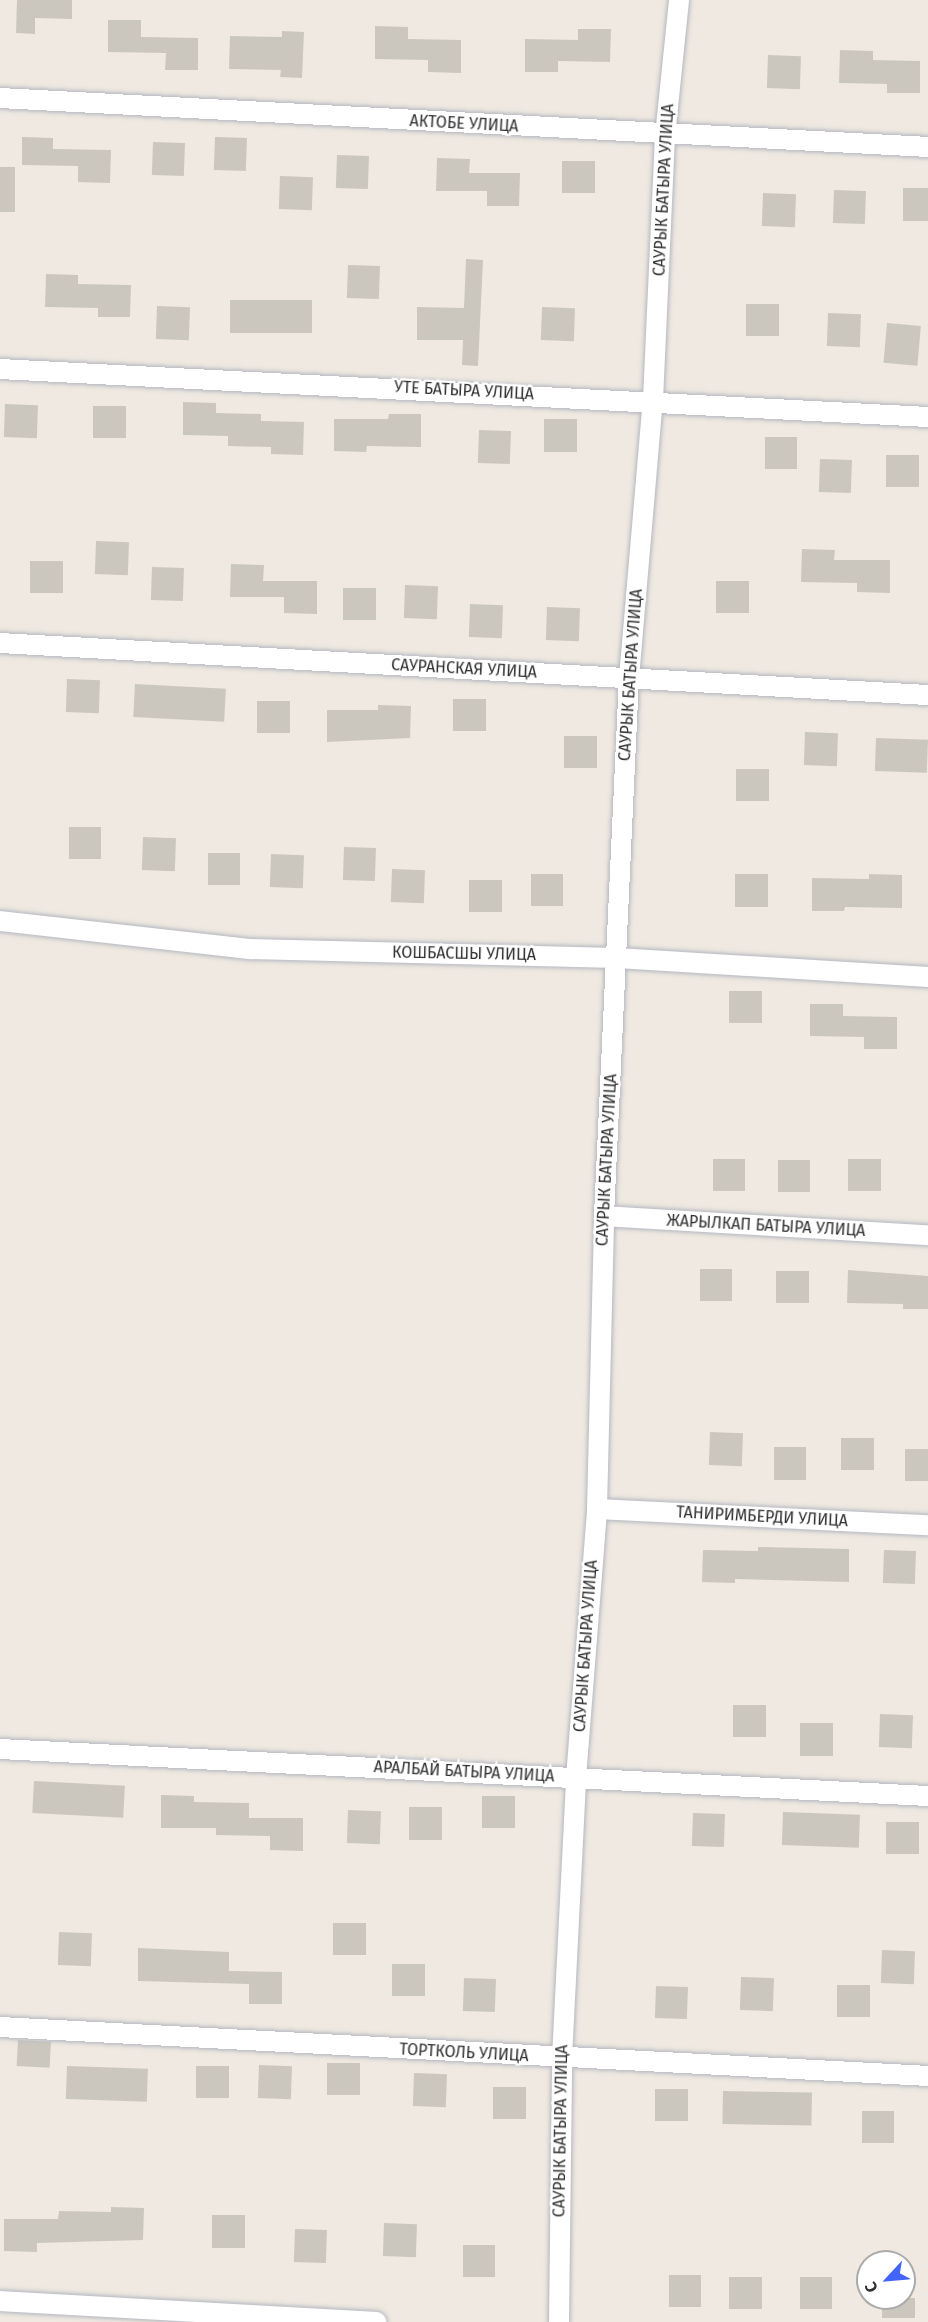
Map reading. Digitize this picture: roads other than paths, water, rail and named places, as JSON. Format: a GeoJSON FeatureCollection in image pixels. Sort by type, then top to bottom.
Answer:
{"type":"FeatureCollection","features":[{"type":"Feature","properties":{"kind":"street","name":"САУРЫК БАТЫРА УЛИЦА"},"geometry":{"type":"LineString","coordinates":[[559,2322],[562,2058],[576,1778],[597,1509],[604,1216],[629,678],[653,400],[665,136],[679,0]]}},
{"type":"Feature","properties":{"kind":"street","name":"АКТОБЕ УЛИЦА"},"geometry":{"type":"LineString","coordinates":[[0,98],[665,136],[928,147]]}},
{"type":"Feature","properties":{"kind":"street","name":"УТЕ БАТЫРА УЛИЦА"},"geometry":{"type":"LineString","coordinates":[[0,369],[653,400],[928,417]]}},
{"type":"Feature","properties":{"kind":"street","name":"САУРАНСКАЯ УЛИЦА"},"geometry":{"type":"LineString","coordinates":[[0,644],[928,695]]}},
{"type":"Feature","properties":{"kind":"street","name":"КОШБАСШЫ УЛИЦА"},"geometry":{"type":"LineString","coordinates":[[0,921],[250,949],[617,958],[928,977]]}},
{"type":"Feature","properties":{"kind":"street","name":"ЖАРЫЛКАП БАТЫРА УЛИЦА"},"geometry":{"type":"LineString","coordinates":[[604,1216],[928,1235]]}},
{"type":"Feature","properties":{"kind":"street","name":"ТАНИРИМБЕРДИ УЛИЦА"},"geometry":{"type":"LineString","coordinates":[[597,1509],[928,1525]]}},
{"type":"Feature","properties":{"kind":"street","name":"АРАЛБАЙ БАТЫРА УЛИЦА"},"geometry":{"type":"LineString","coordinates":[[0,1749],[928,1796]]}},
{"type":"Feature","properties":{"kind":"street","name":"ТОРТКОЛЬ УЛИЦА"},"geometry":{"type":"LineString","coordinates":[[0,2026],[928,2076]]}},
{"type":"Feature","properties":{"kind":"street"},"geometry":{"type":"LineString","coordinates":[[0,2301],[376,2322]]}}]}
